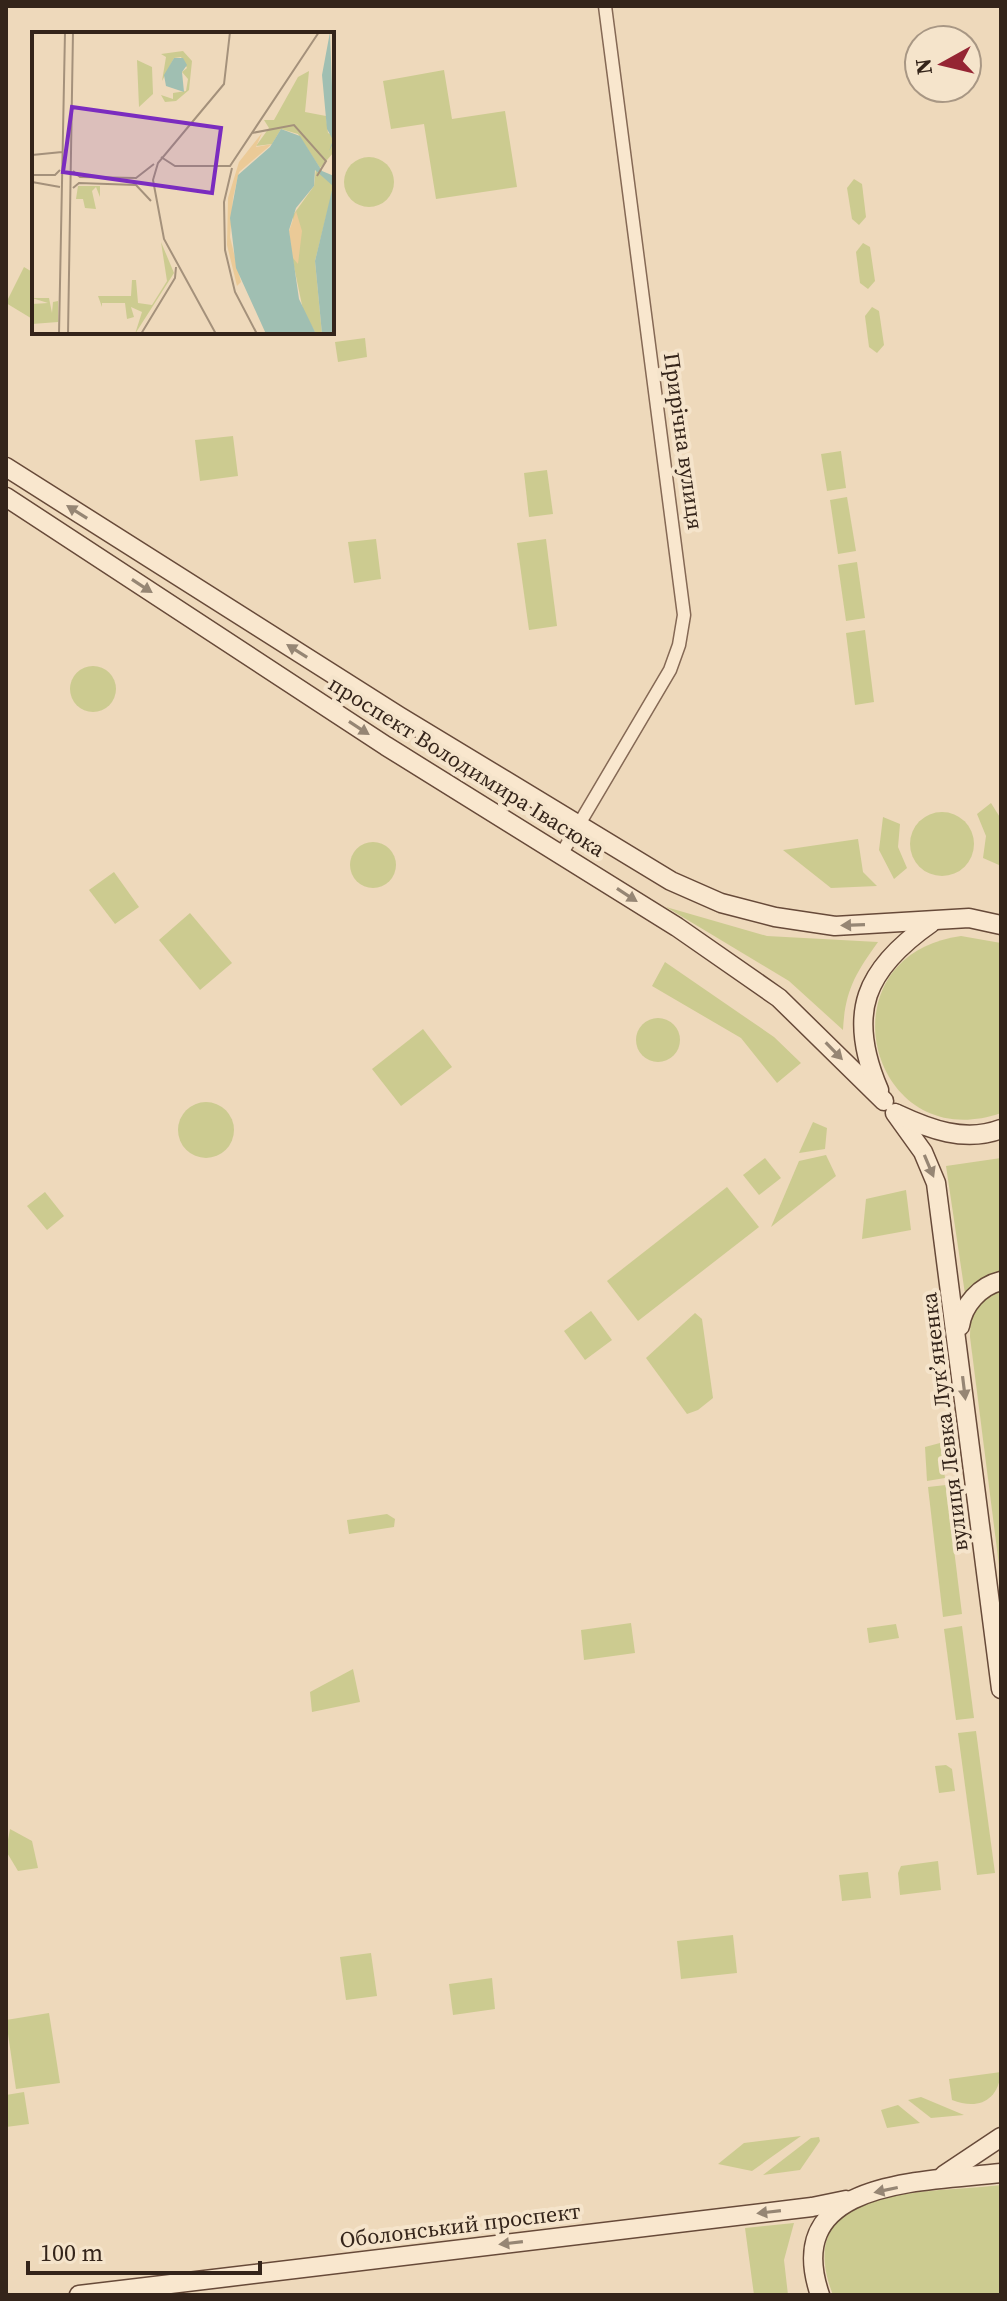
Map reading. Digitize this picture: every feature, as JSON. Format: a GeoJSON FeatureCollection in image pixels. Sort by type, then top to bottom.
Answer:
{"type":"FeatureCollection","features":[{"type":"Feature","properties":{"kind":"main road","name":"проспект Володимира Івасюка"},"geometry":{"type":"LineString","coordinates":[[6,467],[576,826],[671,881],[721,903],[775,917],[835,926],[931,923],[969,918]]}},
{"type":"Feature","properties":{"kind":"main road","name":"проспект Володимира Івасюка"},"geometry":{"type":"LineString","coordinates":[[6,497],[386,746],[562,853],[779,998],[889,1107]]}},
{"type":"Feature","properties":{"kind":"main road"},"geometry":{"type":"LineString","coordinates":[[969,918],[1001,913]]}},
{"type":"Feature","properties":{"kind":"main road"},"geometry":{"type":"LineString","coordinates":[[969,918],[1001,925]]}},
{"type":"Feature","properties":{"kind":"main road"},"geometry":{"type":"LineString","coordinates":[[931,923],[897,947],[877,972],[865,1003],[863,1036],[870,1068],[889,1107],[927,1128],[962,1135],[1001,1129]]}},
{"type":"Feature","properties":{"kind":"main road","name":"вулиця Левка Лукʼяненка"},"geometry":{"type":"LineString","coordinates":[[889,1107],[923,1152],[936,1183],[1001,1689]]}},
{"type":"Feature","properties":{"kind":"main road"},"geometry":{"type":"LineString","coordinates":[[958,1338],[968,1304],[984,1288],[1001,1281]]}},
{"type":"Feature","properties":{"kind":"main road"},"geometry":{"type":"LineString","coordinates":[[927,2183],[961,2167],[1001,2137]]}},
{"type":"Feature","properties":{"kind":"main road"},"geometry":{"type":"LineString","coordinates":[[927,2183],[1001,2173]]}},
{"type":"Feature","properties":{"kind":"main road","name":"Оболонський проспект"},"geometry":{"type":"LineString","coordinates":[[79,2295],[846,2200],[927,2183]]}},
{"type":"Feature","properties":{"kind":"main road"},"geometry":{"type":"LineString","coordinates":[[820,2295],[813,2250],[820,2226],[830,2211],[846,2200]]}},
{"type":"Feature","properties":{"kind":"street","name":"Прирічна вулиця"},"geometry":{"type":"LineString","coordinates":[[562,853],[670,670],[679,645],[684,615],[605,6]]}},
{"type":"Feature","properties":{"kind":"shaded area"},"geometry":{"type":"Polygon","coordinates":[[[444,70],[452,119],[505,111],[517,187],[436,199],[424,124],[391,129],[383,81],[444,70]]]}},
{"type":"Feature","properties":{"kind":"shaded area"},"geometry":{"type":"Polygon","coordinates":[[[369,157],[387,164],[394,182],[387,200],[369,207],[351,200],[344,182],[351,164],[369,157]]]}},
{"type":"Feature","properties":{"kind":"shaded area"},"geometry":{"type":"Polygon","coordinates":[[[854,179],[862,184],[866,217],[859,225],[852,219],[847,188],[854,179]]]}},
{"type":"Feature","properties":{"kind":"shaded area"},"geometry":{"type":"Polygon","coordinates":[[[863,243],[870,247],[875,281],[868,289],[860,283],[856,252],[863,243]]]}},
{"type":"Feature","properties":{"kind":"shaded area"},"geometry":{"type":"Polygon","coordinates":[[[24,267],[32,272],[32,319],[6,303],[24,267]]]}},
{"type":"Feature","properties":{"kind":"shaded area"},"geometry":{"type":"Polygon","coordinates":[[[872,307],[879,311],[884,345],[877,353],[869,347],[865,316],[872,307]]]}},
{"type":"Feature","properties":{"kind":"shaded area"},"geometry":{"type":"Polygon","coordinates":[[[365,338],[367,357],[338,362],[335,342],[365,338]]]}},
{"type":"Feature","properties":{"kind":"shaded area"},"geometry":{"type":"Polygon","coordinates":[[[233,436],[238,476],[200,481],[195,440],[233,436]]]}},
{"type":"Feature","properties":{"kind":"shaded area"},"geometry":{"type":"Polygon","coordinates":[[[841,451],[846,488],[827,491],[821,454],[841,451]]]}},
{"type":"Feature","properties":{"kind":"shaded area"},"geometry":{"type":"Polygon","coordinates":[[[547,470],[553,514],[529,517],[524,473],[547,470]]]}},
{"type":"Feature","properties":{"kind":"shaded area"},"geometry":{"type":"Polygon","coordinates":[[[847,497],[856,551],[838,554],[830,500],[847,497]]]}},
{"type":"Feature","properties":{"kind":"shaded area"},"geometry":{"type":"Polygon","coordinates":[[[376,539],[381,579],[354,583],[348,542],[376,539]]]}},
{"type":"Feature","properties":{"kind":"shaded area"},"geometry":{"type":"Polygon","coordinates":[[[546,539],[557,626],[529,630],[517,543],[546,539]]]}},
{"type":"Feature","properties":{"kind":"shaded area"},"geometry":{"type":"Polygon","coordinates":[[[857,562],[865,618],[846,621],[838,565],[857,562]]]}},
{"type":"Feature","properties":{"kind":"shaded area"},"geometry":{"type":"Polygon","coordinates":[[[865,630],[874,702],[855,705],[846,633],[865,630]]]}},
{"type":"Feature","properties":{"kind":"shaded area"},"geometry":{"type":"Polygon","coordinates":[[[93,666],[109,673],[116,689],[109,705],[93,712],[77,705],[70,689],[77,673],[93,666]]]}},
{"type":"Feature","properties":{"kind":"shaded area"},"geometry":{"type":"Polygon","coordinates":[[[991,803],[1001,819],[999,865],[983,858],[986,836],[977,814],[991,803]]]}},
{"type":"Feature","properties":{"kind":"shaded area"},"geometry":{"type":"Polygon","coordinates":[[[942,812],[960,818],[968,826],[974,844],[968,862],[960,870],[942,876],[924,870],[916,862],[910,844],[916,826],[924,818],[942,812]]]}},
{"type":"Feature","properties":{"kind":"shaded area"},"geometry":{"type":"Polygon","coordinates":[[[883,817],[900,824],[898,847],[907,868],[894,879],[879,850],[883,817]]]}},
{"type":"Feature","properties":{"kind":"shaded area"},"geometry":{"type":"Polygon","coordinates":[[[858,839],[863,872],[877,886],[831,888],[783,850],[858,839]]]}},
{"type":"Feature","properties":{"kind":"shaded area"},"geometry":{"type":"Polygon","coordinates":[[[373,842],[389,849],[396,865],[389,881],[373,888],[357,881],[350,865],[357,849],[373,842]]]}},
{"type":"Feature","properties":{"kind":"shaded area"},"geometry":{"type":"Polygon","coordinates":[[[114,872],[139,907],[115,924],[89,890],[114,872]]]}},
{"type":"Feature","properties":{"kind":"shaded area"},"geometry":{"type":"Polygon","coordinates":[[[666,907],[767,936],[878,942],[853,983],[846,1004],[843,1030],[789,981],[666,907]]]}},
{"type":"Feature","properties":{"kind":"shaded area"},"geometry":{"type":"Polygon","coordinates":[[[190,913],[232,963],[200,990],[159,940],[190,913]]]}},
{"type":"Feature","properties":{"kind":"shaded area"},"geometry":{"type":"Polygon","coordinates":[[[961,936],[1001,943],[1001,1113],[956,1119],[919,1108],[893,1082],[878,1049],[876,1013],[888,979],[916,951],[961,936]]]}},
{"type":"Feature","properties":{"kind":"shaded area"},"geometry":{"type":"Polygon","coordinates":[[[665,962],[774,1037],[801,1063],[777,1083],[741,1038],[652,986],[665,962]]]}},
{"type":"Feature","properties":{"kind":"shaded area"},"geometry":{"type":"Polygon","coordinates":[[[658,1018],[674,1024],[680,1040],[674,1056],[658,1062],[642,1056],[636,1040],[642,1024],[658,1018]]]}},
{"type":"Feature","properties":{"kind":"shaded area"},"geometry":{"type":"Polygon","coordinates":[[[423,1029],[452,1067],[401,1106],[372,1069],[423,1029]]]}},
{"type":"Feature","properties":{"kind":"shaded area"},"geometry":{"type":"Polygon","coordinates":[[[206,1102],[226,1110],[234,1130],[226,1150],[206,1158],[186,1150],[178,1130],[186,1110],[206,1102]]]}},
{"type":"Feature","properties":{"kind":"shaded area"},"geometry":{"type":"Polygon","coordinates":[[[813,1122],[827,1128],[825,1149],[799,1153],[813,1122]]]}},
{"type":"Feature","properties":{"kind":"shaded area"},"geometry":{"type":"Polygon","coordinates":[[[826,1155],[836,1176],[771,1227],[799,1161],[826,1155]]]}},
{"type":"Feature","properties":{"kind":"shaded area"},"geometry":{"type":"Polygon","coordinates":[[[765,1158],[781,1178],[759,1195],[743,1175],[765,1158]]]}},
{"type":"Feature","properties":{"kind":"shaded area"},"geometry":{"type":"Polygon","coordinates":[[[1001,1158],[1001,1273],[987,1276],[965,1294],[946,1166],[1001,1158]]]}},
{"type":"Feature","properties":{"kind":"shaded area"},"geometry":{"type":"Polygon","coordinates":[[[727,1187],[759,1227],[638,1321],[607,1281],[727,1187]]]}},
{"type":"Feature","properties":{"kind":"shaded area"},"geometry":{"type":"Polygon","coordinates":[[[906,1190],[911,1230],[862,1239],[866,1199],[906,1190]]]}},
{"type":"Feature","properties":{"kind":"shaded area"},"geometry":{"type":"Polygon","coordinates":[[[45,1192],[64,1216],[47,1230],[27,1206],[45,1192]]]}},
{"type":"Feature","properties":{"kind":"shaded area"},"geometry":{"type":"Polygon","coordinates":[[[1001,1288],[1001,1581],[970,1337],[977,1307],[1001,1288]]]}},
{"type":"Feature","properties":{"kind":"shaded area"},"geometry":{"type":"Polygon","coordinates":[[[591,1311],[612,1340],[585,1360],[564,1331],[591,1311]]]}},
{"type":"Feature","properties":{"kind":"shaded area"},"geometry":{"type":"Polygon","coordinates":[[[695,1313],[702,1319],[713,1398],[687,1414],[646,1358],[695,1313]]]}},
{"type":"Feature","properties":{"kind":"shaded area"},"geometry":{"type":"Polygon","coordinates":[[[940,1443],[945,1478],[927,1481],[925,1447],[940,1443]]]}},
{"type":"Feature","properties":{"kind":"shaded area"},"geometry":{"type":"Polygon","coordinates":[[[946,1485],[962,1614],[943,1617],[928,1487],[946,1485]]]}},
{"type":"Feature","properties":{"kind":"shaded area"},"geometry":{"type":"Polygon","coordinates":[[[387,1514],[395,1519],[394,1527],[349,1534],[347,1520],[387,1514]]]}},
{"type":"Feature","properties":{"kind":"shaded area"},"geometry":{"type":"Polygon","coordinates":[[[631,1623],[635,1653],[584,1660],[581,1630],[631,1623]]]}},
{"type":"Feature","properties":{"kind":"shaded area"},"geometry":{"type":"Polygon","coordinates":[[[896,1624],[899,1638],[869,1643],[867,1628],[896,1624]]]}},
{"type":"Feature","properties":{"kind":"shaded area"},"geometry":{"type":"Polygon","coordinates":[[[962,1626],[974,1718],[956,1720],[944,1629],[962,1626]]]}},
{"type":"Feature","properties":{"kind":"shaded area"},"geometry":{"type":"Polygon","coordinates":[[[353,1669],[360,1702],[312,1712],[310,1692],[353,1669]]]}},
{"type":"Feature","properties":{"kind":"shaded area"},"geometry":{"type":"Polygon","coordinates":[[[976,1731],[995,1873],[977,1875],[958,1733],[976,1731]]]}},
{"type":"Feature","properties":{"kind":"shaded area"},"geometry":{"type":"Polygon","coordinates":[[[946,1765],[952,1769],[955,1791],[939,1793],[935,1766],[946,1765]]]}},
{"type":"Feature","properties":{"kind":"shaded area"},"geometry":{"type":"Polygon","coordinates":[[[10,1829],[32,1841],[38,1868],[18,1871],[6,1851],[10,1829]]]}},
{"type":"Feature","properties":{"kind":"shaded area"},"geometry":{"type":"Polygon","coordinates":[[[938,1861],[941,1890],[900,1895],[898,1873],[901,1866],[938,1861]]]}},
{"type":"Feature","properties":{"kind":"shaded area"},"geometry":{"type":"Polygon","coordinates":[[[868,1872],[871,1898],[842,1901],[839,1875],[868,1872]]]}},
{"type":"Feature","properties":{"kind":"shaded area"},"geometry":{"type":"Polygon","coordinates":[[[733,1935],[737,1973],[681,1979],[677,1941],[733,1935]]]}},
{"type":"Feature","properties":{"kind":"shaded area"},"geometry":{"type":"Polygon","coordinates":[[[371,1953],[377,1996],[346,2000],[340,1957],[371,1953]]]}},
{"type":"Feature","properties":{"kind":"shaded area"},"geometry":{"type":"Polygon","coordinates":[[[492,1978],[495,2009],[453,2015],[449,1984],[492,1978]]]}},
{"type":"Feature","properties":{"kind":"shaded area"},"geometry":{"type":"Polygon","coordinates":[[[49,2013],[60,2083],[16,2089],[6,2020],[49,2013]]]}},
{"type":"Feature","properties":{"kind":"shaded area"},"geometry":{"type":"Polygon","coordinates":[[[1001,2072],[996,2090],[985,2101],[970,2104],[952,2100],[949,2079],[1001,2072]]]}},
{"type":"Feature","properties":{"kind":"shaded area"},"geometry":{"type":"Polygon","coordinates":[[[24,2092],[29,2124],[6,2127],[6,2095],[24,2092]]]}},
{"type":"Feature","properties":{"kind":"shaded area"},"geometry":{"type":"Polygon","coordinates":[[[921,2097],[964,2115],[931,2118],[908,2100],[921,2097]]]}},
{"type":"Feature","properties":{"kind":"shaded area"},"geometry":{"type":"Polygon","coordinates":[[[898,2105],[920,2123],[887,2128],[881,2110],[898,2105]]]}},
{"type":"Feature","properties":{"kind":"shaded area"},"geometry":{"type":"Polygon","coordinates":[[[801,2136],[752,2171],[718,2164],[744,2143],[801,2136]]]}},
{"type":"Feature","properties":{"kind":"shaded area"},"geometry":{"type":"Polygon","coordinates":[[[819,2137],[820,2141],[800,2170],[763,2175],[811,2138],[819,2137]]]}},
{"type":"Feature","properties":{"kind":"shaded area"},"geometry":{"type":"Polygon","coordinates":[[[1001,2185],[1001,2295],[833,2295],[825,2258],[830,2232],[848,2213],[873,2201],[904,2194],[1001,2185]]]}},
{"type":"Feature","properties":{"kind":"shaded area"},"geometry":{"type":"Polygon","coordinates":[[[794,2223],[784,2260],[788,2295],[754,2295],[745,2228],[794,2223]]]}}]}
